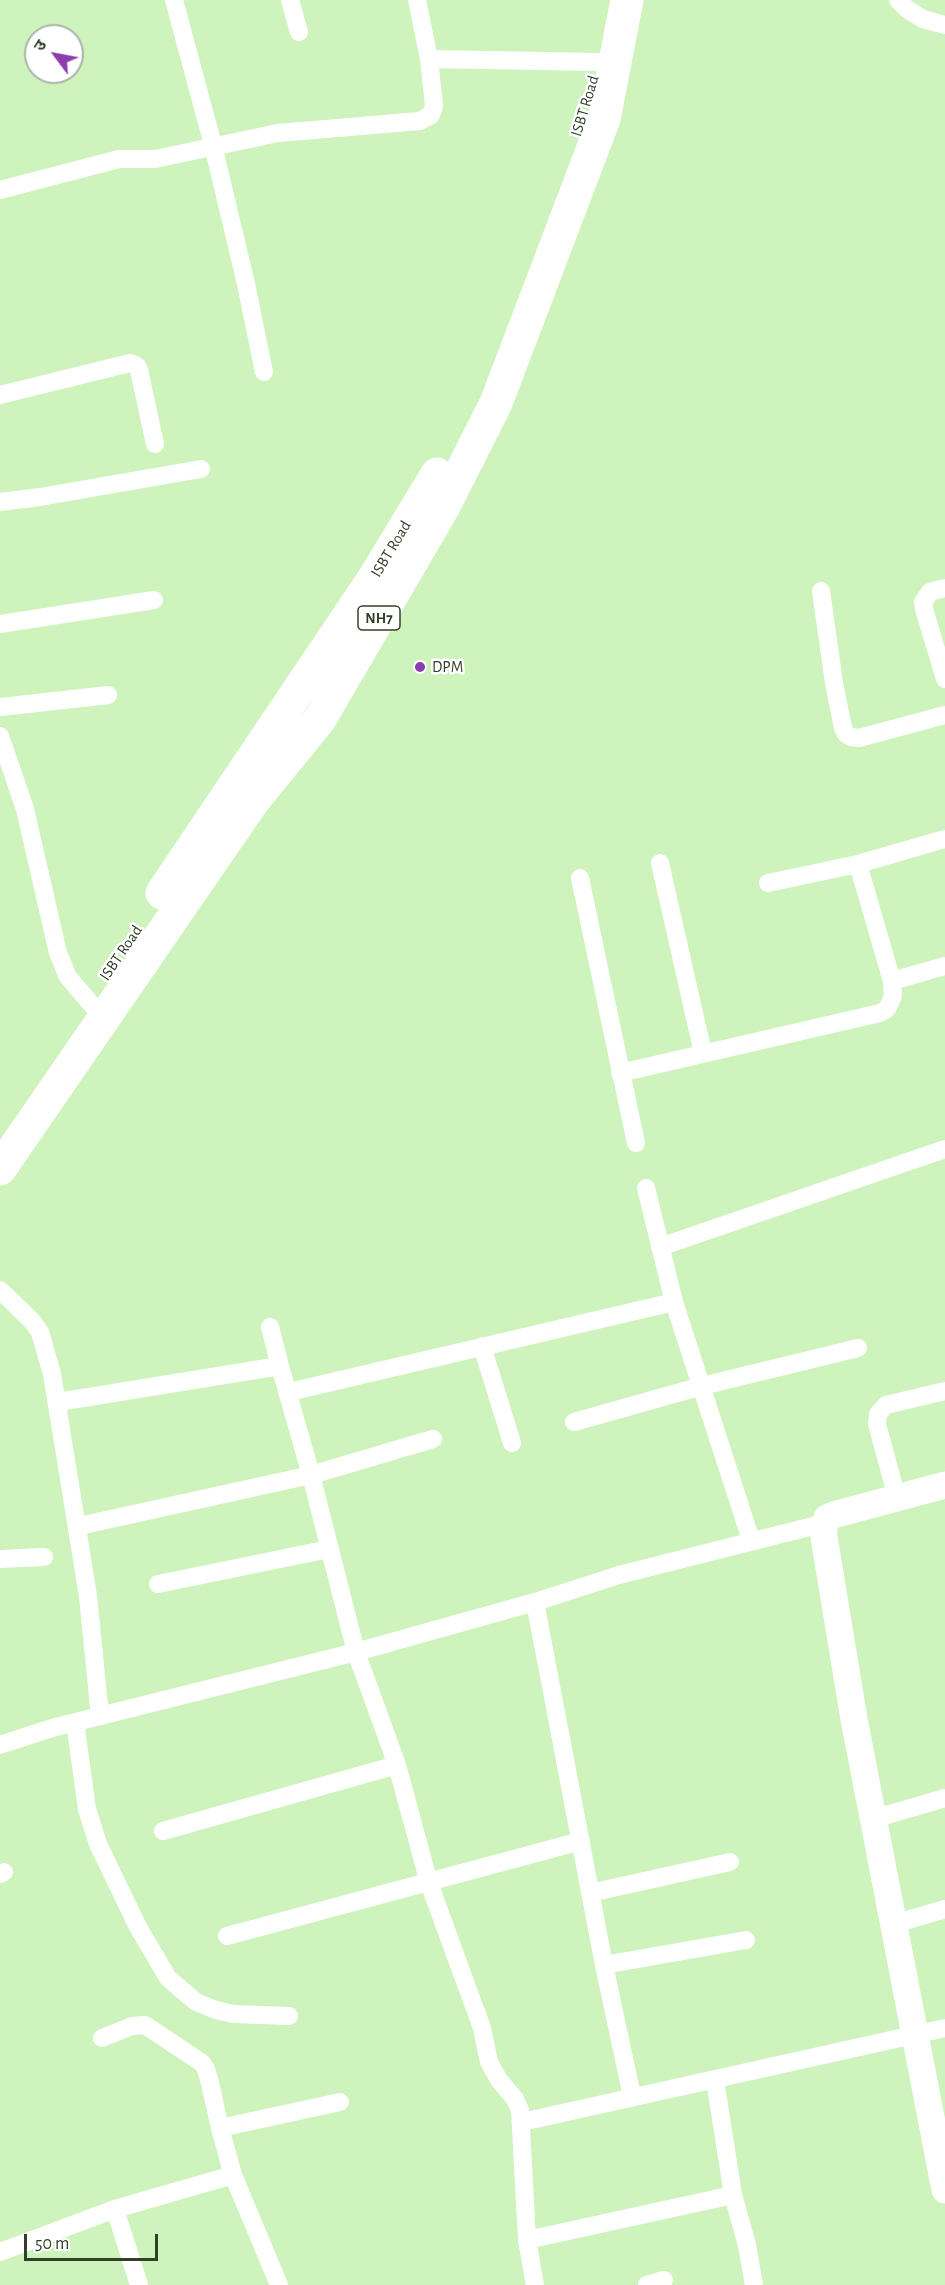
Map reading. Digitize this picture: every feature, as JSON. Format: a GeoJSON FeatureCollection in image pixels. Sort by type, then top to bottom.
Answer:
{"type":"FeatureCollection","features":[{"type":"Feature","properties":{"kind":"highway","name":"ISBT Road"},"geometry":{"type":"LineString","coordinates":[[0,1133],[96,1010],[384,585],[460,436],[540,252],[598,62],[608,0]]}},
{"type":"Feature","properties":{"kind":"highway","name":"NH7"},"geometry":{"type":"LineString","coordinates":[[384,585],[443,508],[496,403],[604,119],[627,0]]}},
{"type":"Feature","properties":{"kind":"highway","name":"NH7"},"geometry":{"type":"LineString","coordinates":[[0,1169],[96,1010]]}},
{"type":"Feature","properties":{"kind":"street"},"geometry":{"type":"LineString","coordinates":[[174,0],[213,146],[246,284],[264,372]]}},
{"type":"Feature","properties":{"kind":"street"},"geometry":{"type":"LineString","coordinates":[[290,0],[299,32]]}},
{"type":"Feature","properties":{"kind":"street"},"geometry":{"type":"LineString","coordinates":[[0,190],[119,159],[154,159],[278,134],[407,123],[429,117],[434,106],[429,59],[417,0]]}},
{"type":"Feature","properties":{"kind":"street"},"geometry":{"type":"LineString","coordinates":[[897,0],[923,19],[945,25]]}},
{"type":"Feature","properties":{"kind":"street"},"geometry":{"type":"LineString","coordinates":[[429,59],[598,62]]}},
{"type":"Feature","properties":{"kind":"street"},"geometry":{"type":"LineString","coordinates":[[0,395],[130,363],[137,366],[139,370],[155,444]]}},
{"type":"Feature","properties":{"kind":"street"},"geometry":{"type":"LineString","coordinates":[[0,502],[201,469]]}},
{"type":"Feature","properties":{"kind":"street"},"geometry":{"type":"LineString","coordinates":[[945,588],[930,592],[923,602],[945,679]]}},
{"type":"Feature","properties":{"kind":"street"},"geometry":{"type":"LineString","coordinates":[[821,591],[834,683],[846,734],[859,738],[945,715]]}},
{"type":"Feature","properties":{"kind":"street"},"geometry":{"type":"LineString","coordinates":[[0,624],[154,600]]}},
{"type":"Feature","properties":{"kind":"street"},"geometry":{"type":"LineString","coordinates":[[0,707],[108,695]]}},
{"type":"Feature","properties":{"kind":"street"},"geometry":{"type":"LineString","coordinates":[[0,736],[25,809],[58,953],[68,977],[96,1010]]}},
{"type":"Feature","properties":{"kind":"street"},"geometry":{"type":"LineString","coordinates":[[768,883],[858,864],[945,839]]}},
{"type":"Feature","properties":{"kind":"street"},"geometry":{"type":"LineString","coordinates":[[660,863],[703,1053]]}},
{"type":"Feature","properties":{"kind":"street"},"geometry":{"type":"LineString","coordinates":[[620,1073],[880,1014],[891,1004],[892,981],[858,864]]}},
{"type":"Feature","properties":{"kind":"street"},"geometry":{"type":"LineString","coordinates":[[580,878],[636,1143]]}},
{"type":"Feature","properties":{"kind":"street"},"geometry":{"type":"LineString","coordinates":[[892,981],[945,966]]}},
{"type":"Feature","properties":{"kind":"street"},"geometry":{"type":"LineString","coordinates":[[660,1247],[945,1149]]}},
{"type":"Feature","properties":{"kind":"street"},"geometry":{"type":"LineString","coordinates":[[646,1188],[674,1302],[751,1540]]}},
{"type":"Feature","properties":{"kind":"street"},"geometry":{"type":"LineString","coordinates":[[0,1290],[40,1332],[52,1374],[88,1596],[100,1716]]}},
{"type":"Feature","properties":{"kind":"street"},"geometry":{"type":"LineString","coordinates":[[289,1392],[674,1302]]}},
{"type":"Feature","properties":{"kind":"street"},"geometry":{"type":"LineString","coordinates":[[270,1327],[356,1652],[397,1765],[429,1882],[482,2028],[489,2062],[499,2080],[515,2098],[520,2110],[527,2241],[535,2285]]}},
{"type":"Feature","properties":{"kind":"street"},"geometry":{"type":"LineString","coordinates":[[482,1346],[513,1443]]}},
{"type":"Feature","properties":{"kind":"street"},"geometry":{"type":"LineString","coordinates":[[574,1422],[702,1386],[858,1348]]}},
{"type":"Feature","properties":{"kind":"street"},"geometry":{"type":"LineString","coordinates":[[57,1402],[280,1366]]}},
{"type":"Feature","properties":{"kind":"street"},"geometry":{"type":"LineString","coordinates":[[897,1498],[877,1424],[878,1414],[886,1406],[945,1391]]}},
{"type":"Feature","properties":{"kind":"street"},"geometry":{"type":"LineString","coordinates":[[78,1526],[311,1475],[433,1439]]}},
{"type":"Feature","properties":{"kind":"street"},"geometry":{"type":"LineString","coordinates":[[945,1485],[833,1515],[825,1523],[823,1531],[854,1719],[916,2036],[941,2148],[945,2190]]}},
{"type":"Feature","properties":{"kind":"street"},"geometry":{"type":"LineString","coordinates":[[0,1745],[75,1722],[356,1652],[535,1602],[619,1575],[825,1523]]}},
{"type":"Feature","properties":{"kind":"street"},"geometry":{"type":"LineString","coordinates":[[158,1584],[329,1549]]}},
{"type":"Feature","properties":{"kind":"street"},"geometry":{"type":"LineString","coordinates":[[0,1559],[44,1557]]}},
{"type":"Feature","properties":{"kind":"street"},"geometry":{"type":"LineString","coordinates":[[535,1602],[604,1965],[632,2096]]}},
{"type":"Feature","properties":{"kind":"street"},"geometry":{"type":"LineString","coordinates":[[75,1722],[87,1809],[98,1844],[138,1927],[168,1978],[195,2002],[216,2010],[233,2014],[289,2016]]}},
{"type":"Feature","properties":{"kind":"street"},"geometry":{"type":"LineString","coordinates":[[163,1831],[397,1765]]}},
{"type":"Feature","properties":{"kind":"street"},"geometry":{"type":"LineString","coordinates":[[873,1819],[945,1798]]}},
{"type":"Feature","properties":{"kind":"street"},"geometry":{"type":"LineString","coordinates":[[227,1936],[581,1841]]}},
{"type":"Feature","properties":{"kind":"street"},"geometry":{"type":"LineString","coordinates":[[590,1893],[730,1862]]}},
{"type":"Feature","properties":{"kind":"street"},"geometry":{"type":"LineString","coordinates":[[894,1924],[945,1909]]}},
{"type":"Feature","properties":{"kind":"street"},"geometry":{"type":"LineString","coordinates":[[604,1965],[746,1940]]}},
{"type":"Feature","properties":{"kind":"street"},"geometry":{"type":"LineString","coordinates":[[102,2038],[132,2026],[145,2025],[202,2063],[210,2083],[233,2175],[279,2285]]}},
{"type":"Feature","properties":{"kind":"street"},"geometry":{"type":"LineString","coordinates":[[522,2122],[945,2028]]}},
{"type":"Feature","properties":{"kind":"street"},"geometry":{"type":"LineString","coordinates":[[715,2080],[733,2195],[747,2245],[754,2285]]}},
{"type":"Feature","properties":{"kind":"street"},"geometry":{"type":"LineString","coordinates":[[220,2128],[340,2102]]}},
{"type":"Feature","properties":{"kind":"street"},"geometry":{"type":"LineString","coordinates":[[0,2252],[114,2209],[233,2175]]}},
{"type":"Feature","properties":{"kind":"street"},"geometry":{"type":"LineString","coordinates":[[527,2241],[733,2195]]}},
{"type":"Feature","properties":{"kind":"street"},"geometry":{"type":"LineString","coordinates":[[114,2209],[139,2285]]}},
{"type":"Feature","properties":{"kind":"place","name":"DPM"},"geometry":{"type":"Point","coordinates":[420,667]}}]}
